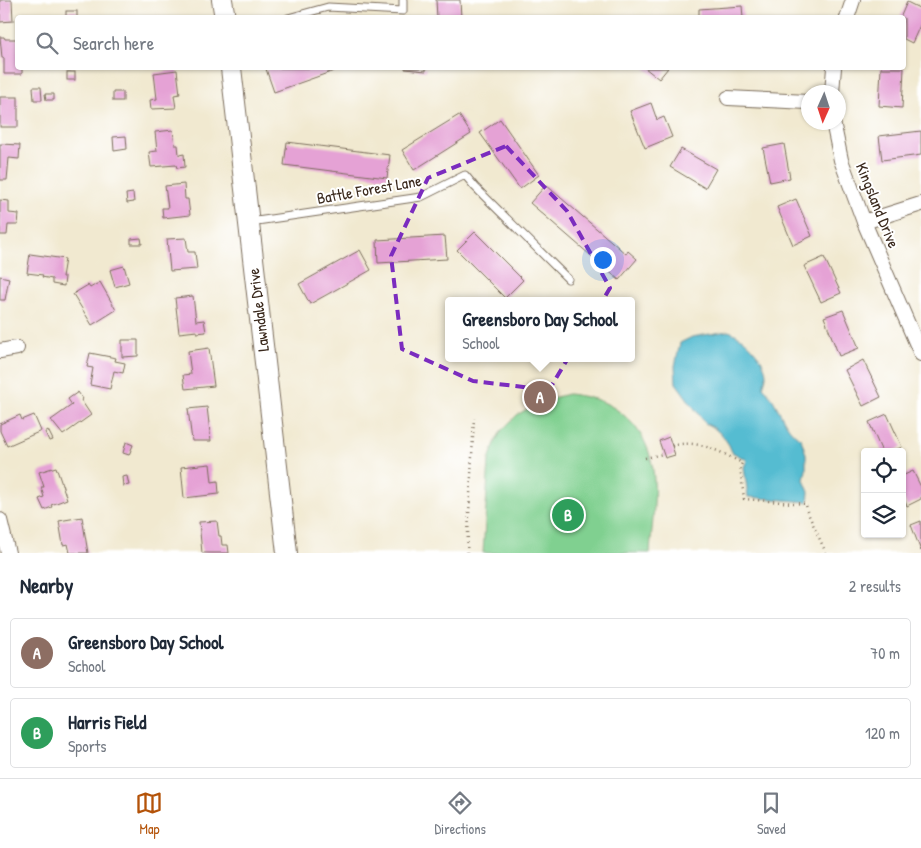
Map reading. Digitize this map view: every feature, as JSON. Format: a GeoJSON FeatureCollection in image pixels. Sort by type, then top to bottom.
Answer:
{"type":"FeatureCollection","features":[{"type":"Feature","properties":{"kind":"main road"},"geometry":{"type":"LineString","coordinates":[[222,0],[224,15]]}},
{"type":"Feature","properties":{"kind":"main road","name":"Lawndale Drive"},"geometry":{"type":"LineString","coordinates":[[231,70],[288,553]]}},
{"type":"Feature","properties":{"kind":"street"},"geometry":{"type":"LineString","coordinates":[[848,15],[854,0]]}},
{"type":"Feature","properties":{"kind":"street"},"geometry":{"type":"LineString","coordinates":[[833,85],[834,70]]}},
{"type":"Feature","properties":{"kind":"street"},"geometry":{"type":"LineString","coordinates":[[728,98],[801,102]]}},
{"type":"Feature","properties":{"kind":"street","name":"Kingsland Drive"},"geometry":{"type":"LineString","coordinates":[[835,130],[841,160],[864,222],[921,354]]}},
{"type":"Feature","properties":{"kind":"street"},"geometry":{"type":"LineString","coordinates":[[864,222],[921,204]]}},
{"type":"Feature","properties":{"kind":"street"},"geometry":{"type":"LineString","coordinates":[[0,351],[17,348]]}},
{"type":"Feature","properties":{"kind":"street"},"geometry":{"type":"LineString","coordinates":[[0,520],[8,553]]}},
{"type":"Feature","properties":{"kind":"lane"},"geometry":{"type":"LineString","coordinates":[[299,15],[328,7],[404,11],[403,0]]}},
{"type":"Feature","properties":{"kind":"lane","name":"Battle Forest Lane"},"geometry":{"type":"LineString","coordinates":[[248,222],[421,198],[466,175],[475,187],[568,279]]}},
{"type":"Feature","properties":{"kind":"path"},"geometry":{"type":"LineString","coordinates":[[467,553],[474,418]]}},
{"type":"Feature","properties":{"kind":"path"},"geometry":{"type":"LineString","coordinates":[[672,446],[679,444],[704,446],[742,463],[740,467],[744,499],[806,504],[807,511],[826,553]]}},
{"type":"Feature","properties":{"kind":"path"},"geometry":{"type":"LineString","coordinates":[[645,458],[663,454]]}},
{"type":"Feature","properties":{"kind":"highlighted area"},"geometry":{"type":"Polygon","coordinates":[[[506,146],[567,211],[610,288],[549,390],[473,381],[402,349],[391,256],[428,178],[506,146]]]}},
{"type":"Feature","properties":{"kind":"green space"},"geometry":{"type":"Polygon","coordinates":[[[568,394],[594,399],[609,405],[630,421],[641,435],[648,450],[654,484],[650,553],[483,553],[489,460],[501,431],[517,415],[541,401],[568,394]]]}},
{"type":"Feature","properties":{"kind":"water"},"geometry":{"type":"Polygon","coordinates":[[[728,331],[747,342],[758,355],[766,375],[763,387],[789,428],[801,439],[806,454],[804,480],[809,492],[808,502],[748,497],[744,467],[747,460],[732,452],[723,436],[705,423],[676,383],[675,366],[680,343],[692,337],[728,331]]]}},
{"type":"Feature","properties":{"kind":"building"},"geometry":{"type":"Polygon","coordinates":[[[0,0],[12,0],[13,21],[0,22],[0,0]]]}},
{"type":"Feature","properties":{"kind":"building"},"geometry":{"type":"Polygon","coordinates":[[[436,0],[460,0],[461,15],[437,15],[436,0]]]}},
{"type":"Feature","properties":{"kind":"building"},"geometry":{"type":"Polygon","coordinates":[[[907,2],[921,9],[921,23],[912,43],[906,40],[906,15],[901,15],[907,2]]]}},
{"type":"Feature","properties":{"kind":"building"},"geometry":{"type":"Polygon","coordinates":[[[742,6],[743,15],[699,15],[699,9],[742,6]]]}},
{"type":"Feature","properties":{"kind":"building"},"geometry":{"type":"Polygon","coordinates":[[[66,11],[77,11],[77,15],[66,15],[66,11]]]}},
{"type":"Feature","properties":{"kind":"building"},"geometry":{"type":"Polygon","coordinates":[[[0,37],[15,39],[15,70],[22,70],[22,74],[4,74],[4,58],[2,58],[0,37]]]}},
{"type":"Feature","properties":{"kind":"building"},"geometry":{"type":"Polygon","coordinates":[[[177,70],[180,94],[174,95],[176,108],[151,109],[150,100],[157,99],[154,73],[177,70]]]}},
{"type":"Feature","properties":{"kind":"building"},"geometry":{"type":"Polygon","coordinates":[[[266,70],[336,70],[274,92],[266,70]]]}},
{"type":"Feature","properties":{"kind":"building"},"geometry":{"type":"Polygon","coordinates":[[[648,70],[666,70],[659,79],[648,70]]]}},
{"type":"Feature","properties":{"kind":"building"},"geometry":{"type":"Polygon","coordinates":[[[881,70],[904,70],[902,108],[879,106],[881,70]]]}},
{"type":"Feature","properties":{"kind":"building"},"geometry":{"type":"Polygon","coordinates":[[[67,72],[75,72],[75,80],[67,80],[67,72]]]}},
{"type":"Feature","properties":{"kind":"building"},"geometry":{"type":"Polygon","coordinates":[[[33,87],[41,87],[42,100],[34,100],[33,87]]]}},
{"type":"Feature","properties":{"kind":"building"},"geometry":{"type":"Polygon","coordinates":[[[113,92],[123,92],[123,101],[113,101],[113,92]]]}},
{"type":"Feature","properties":{"kind":"building"},"geometry":{"type":"Polygon","coordinates":[[[45,94],[54,94],[54,100],[46,100],[45,94]]]}},
{"type":"Feature","properties":{"kind":"building"},"geometry":{"type":"Polygon","coordinates":[[[0,97],[18,97],[18,127],[0,127],[0,97]]]}},
{"type":"Feature","properties":{"kind":"building"},"geometry":{"type":"Polygon","coordinates":[[[651,103],[657,120],[664,117],[672,137],[645,148],[630,111],[651,103]]]}},
{"type":"Feature","properties":{"kind":"building"},"geometry":{"type":"Polygon","coordinates":[[[459,115],[471,134],[414,170],[402,150],[459,115]]]}},
{"type":"Feature","properties":{"kind":"building"},"geometry":{"type":"Polygon","coordinates":[[[500,119],[539,175],[520,189],[480,133],[500,119]]]}},
{"type":"Feature","properties":{"kind":"building"},"geometry":{"type":"Polygon","coordinates":[[[173,130],[175,145],[178,145],[179,155],[184,154],[185,167],[177,168],[176,165],[151,167],[149,152],[157,151],[155,132],[173,130]]]}},
{"type":"Feature","properties":{"kind":"building"},"geometry":{"type":"Polygon","coordinates":[[[921,131],[921,155],[882,160],[879,136],[921,131]]]}},
{"type":"Feature","properties":{"kind":"building"},"geometry":{"type":"Polygon","coordinates":[[[126,136],[127,149],[114,151],[113,137],[126,136]]]}},
{"type":"Feature","properties":{"kind":"building"},"geometry":{"type":"Polygon","coordinates":[[[287,142],[390,155],[387,178],[284,165],[287,142]]]}},
{"type":"Feature","properties":{"kind":"building"},"geometry":{"type":"Polygon","coordinates":[[[0,144],[20,145],[19,159],[9,158],[7,180],[0,180],[0,144]]]}},
{"type":"Feature","properties":{"kind":"building"},"geometry":{"type":"Polygon","coordinates":[[[784,144],[790,178],[770,182],[763,148],[784,144]]]}},
{"type":"Feature","properties":{"kind":"building"},"geometry":{"type":"Polygon","coordinates":[[[681,149],[716,169],[705,188],[670,167],[681,149]]]}},
{"type":"Feature","properties":{"kind":"building"},"geometry":{"type":"Polygon","coordinates":[[[184,184],[185,199],[188,199],[190,215],[163,218],[162,208],[168,208],[165,186],[184,184]]]}},
{"type":"Feature","properties":{"kind":"building"},"geometry":{"type":"Polygon","coordinates":[[[546,185],[626,254],[628,251],[637,259],[619,280],[530,203],[546,185]]]}},
{"type":"Feature","properties":{"kind":"building"},"geometry":{"type":"Polygon","coordinates":[[[133,193],[134,202],[127,203],[126,194],[133,193]]]}},
{"type":"Feature","properties":{"kind":"building"},"geometry":{"type":"Polygon","coordinates":[[[796,199],[812,236],[793,245],[777,207],[796,199]]]}},
{"type":"Feature","properties":{"kind":"building"},"geometry":{"type":"Polygon","coordinates":[[[0,200],[9,201],[9,213],[19,214],[18,225],[8,225],[7,235],[0,235],[0,200]]]}},
{"type":"Feature","properties":{"kind":"building"},"geometry":{"type":"Polygon","coordinates":[[[475,232],[523,280],[504,297],[457,250],[475,232]]]}},
{"type":"Feature","properties":{"kind":"building"},"geometry":{"type":"Polygon","coordinates":[[[445,236],[447,259],[378,263],[377,240],[445,236]]]}},
{"type":"Feature","properties":{"kind":"building"},"geometry":{"type":"Polygon","coordinates":[[[141,238],[142,244],[131,244],[131,239],[141,238]]]}},
{"type":"Feature","properties":{"kind":"building"},"geometry":{"type":"Polygon","coordinates":[[[186,238],[188,252],[195,252],[197,269],[170,271],[167,239],[186,238]]]}},
{"type":"Feature","properties":{"kind":"building"},"geometry":{"type":"Polygon","coordinates":[[[360,250],[371,270],[310,304],[299,284],[360,250]]]}},
{"type":"Feature","properties":{"kind":"building"},"geometry":{"type":"Polygon","coordinates":[[[30,254],[65,259],[62,277],[65,277],[64,286],[52,284],[52,279],[42,277],[43,275],[27,273],[30,254]]]}},
{"type":"Feature","properties":{"kind":"building"},"geometry":{"type":"Polygon","coordinates":[[[824,257],[841,293],[821,302],[804,266],[824,257]]]}},
{"type":"Feature","properties":{"kind":"building"},"geometry":{"type":"Polygon","coordinates":[[[124,266],[129,283],[115,287],[110,270],[124,266]]]}},
{"type":"Feature","properties":{"kind":"building"},"geometry":{"type":"Polygon","coordinates":[[[0,276],[9,278],[5,300],[0,300],[0,276]]]}},
{"type":"Feature","properties":{"kind":"building"},"geometry":{"type":"Polygon","coordinates":[[[100,282],[116,310],[92,325],[73,294],[88,285],[90,288],[100,282]]]}},
{"type":"Feature","properties":{"kind":"building"},"geometry":{"type":"Polygon","coordinates":[[[193,296],[196,321],[204,320],[206,332],[179,333],[175,298],[193,296]]]}},
{"type":"Feature","properties":{"kind":"building"},"geometry":{"type":"Polygon","coordinates":[[[843,310],[859,348],[839,356],[824,317],[843,310]]]}},
{"type":"Feature","properties":{"kind":"building"},"geometry":{"type":"Polygon","coordinates":[[[122,340],[138,340],[138,356],[122,357],[122,340]]]}},
{"type":"Feature","properties":{"kind":"building"},"geometry":{"type":"Polygon","coordinates":[[[209,348],[214,386],[185,389],[183,375],[191,374],[188,351],[209,348]]]}},
{"type":"Feature","properties":{"kind":"building"},"geometry":{"type":"Polygon","coordinates":[[[90,353],[116,358],[115,361],[125,363],[123,373],[114,371],[110,389],[90,385],[93,368],[87,367],[90,353]]]}},
{"type":"Feature","properties":{"kind":"building"},"geometry":{"type":"Polygon","coordinates":[[[863,360],[881,397],[863,406],[845,370],[863,360]]]}},
{"type":"Feature","properties":{"kind":"building"},"geometry":{"type":"Polygon","coordinates":[[[78,392],[91,415],[63,435],[51,420],[72,405],[68,399],[78,392]]]}},
{"type":"Feature","properties":{"kind":"building"},"geometry":{"type":"Polygon","coordinates":[[[207,407],[211,441],[192,441],[188,409],[207,407]]]}},
{"type":"Feature","properties":{"kind":"building"},"geometry":{"type":"Polygon","coordinates":[[[887,414],[902,447],[880,448],[869,422],[887,414]]]}},
{"type":"Feature","properties":{"kind":"building"},"geometry":{"type":"Polygon","coordinates":[[[20,415],[22,420],[34,415],[41,431],[7,446],[0,431],[0,424],[20,415]]]}},
{"type":"Feature","properties":{"kind":"building"},"geometry":{"type":"Polygon","coordinates":[[[48,430],[53,440],[49,441],[45,432],[48,430]]]}},
{"type":"Feature","properties":{"kind":"building"},"geometry":{"type":"Polygon","coordinates":[[[669,437],[675,455],[665,458],[659,441],[669,437]]]}},
{"type":"Feature","properties":{"kind":"building"},"geometry":{"type":"Polygon","coordinates":[[[126,442],[133,445],[129,455],[123,453],[126,442]]]}},
{"type":"Feature","properties":{"kind":"building"},"geometry":{"type":"Polygon","coordinates":[[[210,464],[212,482],[218,481],[219,494],[184,498],[181,467],[210,464]]]}},
{"type":"Feature","properties":{"kind":"building"},"geometry":{"type":"Polygon","coordinates":[[[56,467],[67,499],[44,510],[39,499],[44,497],[41,487],[44,487],[39,472],[56,467]]]}},
{"type":"Feature","properties":{"kind":"building"},"geometry":{"type":"Polygon","coordinates":[[[913,471],[921,487],[921,499],[907,506],[906,504],[906,474],[913,471]]]}},
{"type":"Feature","properties":{"kind":"building"},"geometry":{"type":"Polygon","coordinates":[[[127,476],[129,485],[123,486],[122,477],[127,476]]]}},
{"type":"Feature","properties":{"kind":"building"},"geometry":{"type":"Polygon","coordinates":[[[82,517],[88,553],[70,553],[68,544],[63,545],[59,521],[82,517]]]}},
{"type":"Feature","properties":{"kind":"building"},"geometry":{"type":"Polygon","coordinates":[[[217,521],[222,545],[228,545],[229,553],[202,553],[199,522],[217,521]]]}},
{"type":"Feature","properties":{"kind":"building"},"geometry":{"type":"Polygon","coordinates":[[[921,521],[921,551],[911,525],[921,521]]]}},
{"type":"Feature","properties":{"kind":"place","name":"Greensboro Day School"},"geometry":{"type":"Point","coordinates":[540,397]}},
{"type":"Feature","properties":{"kind":"place","name":"Harris Field"},"geometry":{"type":"Point","coordinates":[568,515]}}]}
